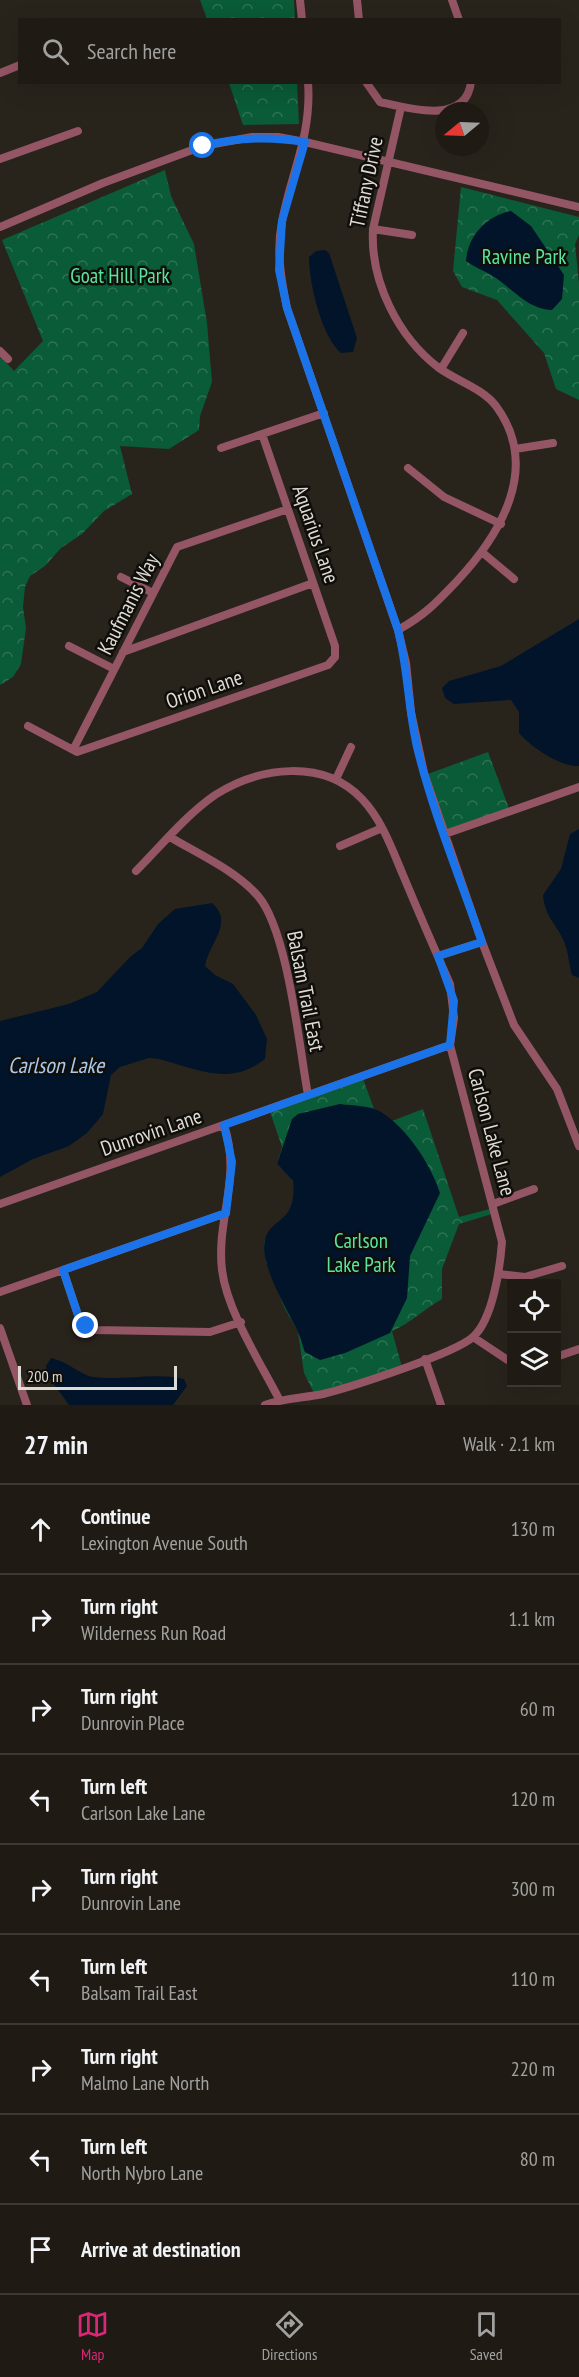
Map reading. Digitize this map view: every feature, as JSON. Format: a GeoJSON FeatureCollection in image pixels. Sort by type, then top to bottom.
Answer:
{"type":"FeatureCollection","features":[{"type":"Feature","properties":{"kind":"street"},"geometry":{"type":"LineString","coordinates":[[300,0],[302,18]]}},
{"type":"Feature","properties":{"kind":"street"},"geometry":{"type":"LineString","coordinates":[[357,0],[359,18]]}},
{"type":"Feature","properties":{"kind":"street"},"geometry":{"type":"LineString","coordinates":[[452,0],[458,18]]}},
{"type":"Feature","properties":{"kind":"street"},"geometry":{"type":"LineString","coordinates":[[0,72],[18,67]]}},
{"type":"Feature","properties":{"kind":"street"},"geometry":{"type":"LineString","coordinates":[[308,84],[305,142],[282,221],[279,270],[287,308],[398,630],[406,663],[417,746],[482,942],[514,1025],[557,1089],[579,1146]]}},
{"type":"Feature","properties":{"kind":"street"},"geometry":{"type":"LineString","coordinates":[[367,84],[380,102],[432,113],[453,107],[463,99],[470,84]]}},
{"type":"Feature","properties":{"kind":"street","name":"Tiffany Drive"},"geometry":{"type":"LineString","coordinates":[[398,630],[424,616],[483,553],[501,524],[515,475],[516,449],[508,425],[494,404],[479,391],[441,369],[416,348],[398,321],[375,271],[372,250],[373,229],[401,107]]}},
{"type":"Feature","properties":{"kind":"street"},"geometry":{"type":"LineString","coordinates":[[0,159],[78,131]]}},
{"type":"Feature","properties":{"kind":"street"},"geometry":{"type":"LineString","coordinates":[[0,227],[103,183],[203,146],[252,137],[278,137],[305,142],[579,207]]}},
{"type":"Feature","properties":{"kind":"street"},"geometry":{"type":"LineString","coordinates":[[373,229],[412,235]]}},
{"type":"Feature","properties":{"kind":"street"},"geometry":{"type":"LineString","coordinates":[[441,369],[463,333]]}},
{"type":"Feature","properties":{"kind":"street"},"geometry":{"type":"LineString","coordinates":[[0,351],[8,359]]}},
{"type":"Feature","properties":{"kind":"street"},"geometry":{"type":"LineString","coordinates":[[221,448],[324,413]]}},
{"type":"Feature","properties":{"kind":"street","name":"Aquarius Lane"},"geometry":{"type":"LineString","coordinates":[[262,434],[335,646]]}},
{"type":"Feature","properties":{"kind":"street"},"geometry":{"type":"LineString","coordinates":[[516,449],[554,443]]}},
{"type":"Feature","properties":{"kind":"street"},"geometry":{"type":"LineString","coordinates":[[408,468],[444,497],[501,524]]}},
{"type":"Feature","properties":{"kind":"street","name":"Kaufmanis Way"},"geometry":{"type":"LineString","coordinates":[[74,750],[177,547],[288,509]]}},
{"type":"Feature","properties":{"kind":"street"},"geometry":{"type":"LineString","coordinates":[[483,553],[514,579]]}},
{"type":"Feature","properties":{"kind":"street"},"geometry":{"type":"LineString","coordinates":[[121,577],[153,593]]}},
{"type":"Feature","properties":{"kind":"street"},"geometry":{"type":"LineString","coordinates":[[123,652],[314,583]]}},
{"type":"Feature","properties":{"kind":"street"},"geometry":{"type":"LineString","coordinates":[[69,646],[114,669]]}},
{"type":"Feature","properties":{"kind":"street","name":"Orion Lane"},"geometry":{"type":"LineString","coordinates":[[74,750],[77,753],[328,664],[335,657],[335,646]]}},
{"type":"Feature","properties":{"kind":"street"},"geometry":{"type":"LineString","coordinates":[[28,726],[74,750]]}},
{"type":"Feature","properties":{"kind":"street"},"geometry":{"type":"LineString","coordinates":[[336,779],[351,747]]}},
{"type":"Feature","properties":{"kind":"street","name":"Carlson Lake Lane"},"geometry":{"type":"LineString","coordinates":[[136,871],[215,795],[262,776],[298,770],[336,779],[363,799],[382,828],[438,956],[454,1001],[450,1045],[502,1242],[499,1274],[483,1322],[473,1337]]}},
{"type":"Feature","properties":{"kind":"street"},"geometry":{"type":"LineString","coordinates":[[445,834],[579,787]]}},
{"type":"Feature","properties":{"kind":"street"},"geometry":{"type":"LineString","coordinates":[[340,846],[382,828]]}},
{"type":"Feature","properties":{"kind":"street","name":"Balsam Trail East"},"geometry":{"type":"LineString","coordinates":[[170,837],[242,881],[258,896],[271,916],[280,943],[308,1095]]}},
{"type":"Feature","properties":{"kind":"street"},"geometry":{"type":"LineString","coordinates":[[438,956],[482,942]]}},
{"type":"Feature","properties":{"kind":"street","name":"Dunrovin Lane"},"geometry":{"type":"LineString","coordinates":[[0,1204],[450,1045]]}},
{"type":"Feature","properties":{"kind":"street"},"geometry":{"type":"LineString","coordinates":[[224,1125],[232,1162],[221,1246],[222,1270],[228,1294],[279,1400]]}},
{"type":"Feature","properties":{"kind":"street"},"geometry":{"type":"LineString","coordinates":[[493,1204],[534,1189]]}},
{"type":"Feature","properties":{"kind":"street"},"geometry":{"type":"LineString","coordinates":[[0,1293],[226,1213]]}},
{"type":"Feature","properties":{"kind":"street"},"geometry":{"type":"LineString","coordinates":[[499,1274],[525,1277],[562,1266]]}},
{"type":"Feature","properties":{"kind":"street"},"geometry":{"type":"LineString","coordinates":[[63,1270],[79,1318],[86,1326],[95,1330],[210,1332],[241,1322]]}},
{"type":"Feature","properties":{"kind":"street"},"geometry":{"type":"LineString","coordinates":[[0,1328],[27,1405]]}},
{"type":"Feature","properties":{"kind":"street"},"geometry":{"type":"LineString","coordinates":[[265,1405],[279,1400],[339,1390],[456,1348],[473,1337],[507,1360]]}},
{"type":"Feature","properties":{"kind":"street"},"geometry":{"type":"LineString","coordinates":[[561,1355],[579,1349]]}},
{"type":"Feature","properties":{"kind":"street"},"geometry":{"type":"LineString","coordinates":[[425,1359],[441,1405]]}},
{"type":"Feature","properties":{"kind":"green space"},"geometry":{"type":"Polygon","coordinates":[[[200,0],[294,0],[295,18],[207,18],[200,0]]]}},
{"type":"Feature","properties":{"kind":"green space"},"geometry":{"type":"Polygon","coordinates":[[[229,84],[297,84],[299,124],[243,125],[229,84]]]}},
{"type":"Feature","properties":{"kind":"green space","name":"Goat Hill Park"},"geometry":{"type":"Polygon","coordinates":[[[165,170],[171,196],[194,244],[207,323],[212,382],[200,416],[199,430],[169,449],[120,446],[132,494],[104,511],[82,534],[61,548],[45,566],[30,576],[25,587],[23,607],[26,628],[21,664],[13,677],[0,685],[0,356],[14,371],[43,341],[2,240],[165,170]]]}},
{"type":"Feature","properties":{"kind":"green space","name":"Ravine Park"},"geometry":{"type":"Polygon","coordinates":[[[461,187],[579,217],[579,235],[575,244],[579,283],[579,400],[556,389],[544,353],[497,300],[462,287],[453,271],[461,187]]]}},
{"type":"Feature","properties":{"kind":"green space"},"geometry":{"type":"Polygon","coordinates":[[[488,752],[510,811],[445,834],[425,775],[488,752]]]}},
{"type":"Feature","properties":{"kind":"green space","name":"Carlson Lake Park"},"geometry":{"type":"Polygon","coordinates":[[[362,1076],[374,1109],[392,1121],[423,1109],[459,1217],[494,1208],[495,1213],[459,1224],[442,1269],[442,1299],[392,1331],[402,1367],[315,1395],[304,1373],[298,1332],[284,1307],[266,1262],[264,1242],[269,1232],[286,1218],[292,1205],[294,1191],[293,1181],[277,1164],[282,1147],[269,1109],[362,1076]]]}},
{"type":"Feature","properties":{"kind":"water"},"geometry":{"type":"Polygon","coordinates":[[[511,211],[531,226],[564,275],[562,299],[552,310],[534,306],[499,280],[466,261],[470,243],[480,228],[494,217],[511,211]]]}},
{"type":"Feature","properties":{"kind":"water"},"geometry":{"type":"Polygon","coordinates":[[[325,250],[329,253],[357,338],[353,352],[341,353],[334,345],[322,322],[318,308],[311,280],[309,257],[316,251],[325,250]]]}},
{"type":"Feature","properties":{"kind":"water"},"geometry":{"type":"Polygon","coordinates":[[[579,619],[579,766],[555,760],[524,738],[519,733],[519,712],[511,700],[454,704],[445,698],[442,688],[449,681],[501,666],[579,619]]]}},
{"type":"Feature","properties":{"kind":"water"},"geometry":{"type":"Polygon","coordinates":[[[579,829],[579,978],[572,975],[566,947],[547,911],[543,895],[561,869],[570,834],[579,829]]]}},
{"type":"Feature","properties":{"kind":"water","name":"Carlson Lake"},"geometry":{"type":"Polygon","coordinates":[[[212,903],[221,918],[221,926],[205,966],[215,975],[233,984],[256,1015],[267,1039],[265,1059],[239,1072],[226,1074],[200,1071],[149,1058],[120,1067],[111,1075],[103,1114],[87,1133],[69,1146],[33,1159],[0,1177],[0,1021],[69,1004],[97,992],[130,957],[142,948],[158,924],[175,909],[212,903]]]}},
{"type":"Feature","properties":{"kind":"water","name":"Carlson Lake Park"},"geometry":{"type":"Polygon","coordinates":[[[340,1104],[371,1108],[381,1112],[400,1127],[424,1159],[440,1193],[410,1256],[407,1298],[390,1333],[345,1353],[320,1360],[305,1352],[270,1273],[264,1250],[268,1232],[283,1218],[291,1205],[293,1181],[277,1164],[292,1119],[298,1114],[340,1104]]]}},
{"type":"Feature","properties":{"kind":"water"},"geometry":{"type":"Polygon","coordinates":[[[51,1358],[94,1377],[173,1377],[184,1379],[187,1386],[173,1405],[69,1405],[48,1376],[46,1366],[51,1358]]]}},
{"type":"Feature","properties":{"kind":"route"},"geometry":{"type":"LineString","coordinates":[[86,1326],[79,1318],[63,1270],[226,1213],[232,1162],[230,1143],[224,1125],[450,1045],[454,1001],[450,984],[438,956],[482,942],[424,773],[417,746],[406,663],[398,630],[287,308],[279,270],[279,247],[282,221],[305,142],[278,137],[252,137],[203,146]]}}]}
